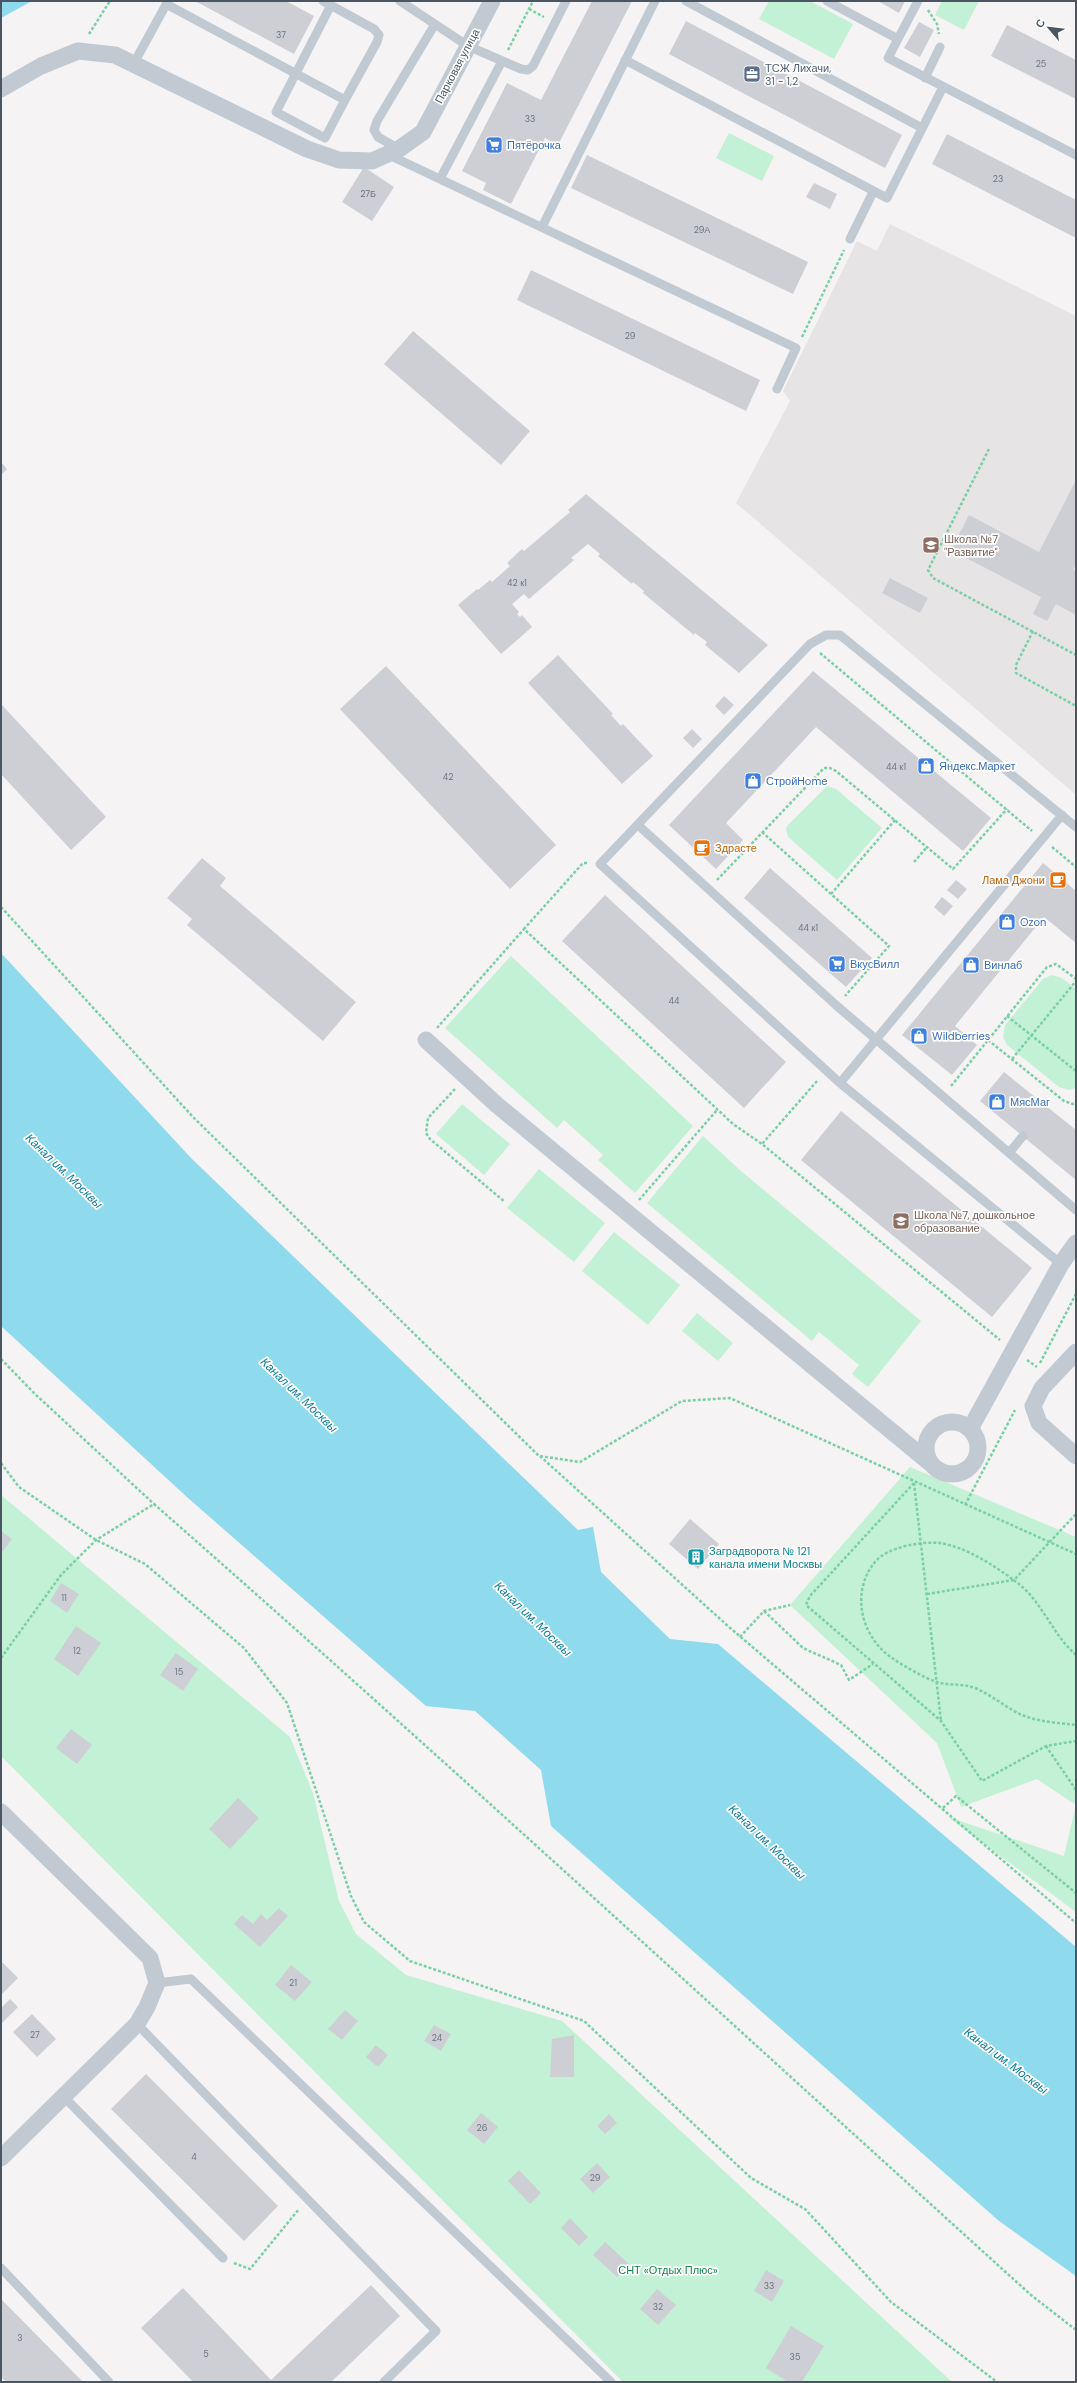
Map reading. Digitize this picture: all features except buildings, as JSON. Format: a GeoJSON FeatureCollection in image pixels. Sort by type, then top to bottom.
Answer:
{"type":"FeatureCollection","features":[{"type":"Feature","properties":{"kind":"street","name":"Парковая улица"},"geometry":{"type":"LineString","coordinates":[[393,151],[423,132],[492,1]]}},
{"type":"Feature","properties":{"kind":"street"},"geometry":{"type":"LineString","coordinates":[[1,89],[41,66],[78,51],[115,55],[307,150],[339,160],[372,161],[393,151]]}},
{"type":"Feature","properties":{"kind":"street"},"geometry":{"type":"LineString","coordinates":[[426,1040],[497,1105],[930,1463],[943,1473],[959,1473],[966,1470],[976,1458],[978,1442],[970,1429],[955,1422],[938,1426],[927,1439],[926,1448],[930,1463]]}},
{"type":"Feature","properties":{"kind":"street"},"geometry":{"type":"LineString","coordinates":[[970,1429],[1012,1350],[1061,1264],[1076,1243]]}},
{"type":"Feature","properties":{"kind":"street"},"geometry":{"type":"LineString","coordinates":[[1076,1352],[1042,1388],[1033,1406],[1039,1423],[1076,1456]]}},
{"type":"Feature","properties":{"kind":"street"},"geometry":{"type":"LineString","coordinates":[[1,1812],[150,1958],[157,1983],[147,2008],[137,2024],[1,2158]]}},
{"type":"Feature","properties":{"kind":"lane"},"geometry":{"type":"LineString","coordinates":[[400,1],[468,46],[521,69],[528,70],[533,66],[566,1]]}},
{"type":"Feature","properties":{"kind":"lane"},"geometry":{"type":"LineString","coordinates":[[542,227],[655,1]]}},
{"type":"Feature","properties":{"kind":"lane"},"geometry":{"type":"LineString","coordinates":[[686,1],[922,128]]}},
{"type":"Feature","properties":{"kind":"lane"},"geometry":{"type":"LineString","coordinates":[[827,1],[898,39]]}},
{"type":"Feature","properties":{"kind":"lane"},"geometry":{"type":"LineString","coordinates":[[918,1],[888,58],[1076,155]]}},
{"type":"Feature","properties":{"kind":"lane"},"geometry":{"type":"LineString","coordinates":[[134,64],[167,3],[345,100]]}},
{"type":"Feature","properties":{"kind":"lane"},"geometry":{"type":"LineString","coordinates":[[327,3],[374,29],[379,35],[377,42],[325,138],[276,112],[296,74],[327,3]]}},
{"type":"Feature","properties":{"kind":"lane"},"geometry":{"type":"LineString","coordinates":[[435,24],[377,121],[374,130],[378,137],[393,151],[440,179],[796,348],[777,389]]}},
{"type":"Feature","properties":{"kind":"lane"},"geometry":{"type":"LineString","coordinates":[[925,78],[940,47]]}},
{"type":"Feature","properties":{"kind":"lane"},"geometry":{"type":"LineString","coordinates":[[625,60],[873,192],[887,198],[943,87]]}},
{"type":"Feature","properties":{"kind":"lane"},"geometry":{"type":"LineString","coordinates":[[440,179],[502,61]]}},
{"type":"Feature","properties":{"kind":"lane"},"geometry":{"type":"LineString","coordinates":[[850,239],[873,192]]}},
{"type":"Feature","properties":{"kind":"lane"},"geometry":{"type":"LineString","coordinates":[[1061,1264],[826,1071],[600,864],[810,644],[826,635],[840,635],[1076,827]]}},
{"type":"Feature","properties":{"kind":"lane"},"geometry":{"type":"LineString","coordinates":[[840,1083],[1062,815]]}},
{"type":"Feature","properties":{"kind":"lane"},"geometry":{"type":"LineString","coordinates":[[638,825],[836,1006],[1076,1210]]}},
{"type":"Feature","properties":{"kind":"lane"},"geometry":{"type":"LineString","coordinates":[[1009,1154],[1023,1136]]}},
{"type":"Feature","properties":{"kind":"lane"},"geometry":{"type":"LineString","coordinates":[[157,1983],[191,1980],[611,2382]]}},
{"type":"Feature","properties":{"kind":"lane"},"geometry":{"type":"LineString","coordinates":[[137,2024],[306,2200],[436,2331],[384,2382]]}},
{"type":"Feature","properties":{"kind":"lane"},"geometry":{"type":"LineString","coordinates":[[63,2096],[222,2258]]}},
{"type":"Feature","properties":{"kind":"lane"},"geometry":{"type":"LineString","coordinates":[[1,2268],[109,2382]]}},
{"type":"Feature","properties":{"kind":"path"},"geometry":{"type":"LineString","coordinates":[[78,51],[110,1]]}},
{"type":"Feature","properties":{"kind":"path"},"geometry":{"type":"LineString","coordinates":[[502,61],[533,1]]}},
{"type":"Feature","properties":{"kind":"path"},"geometry":{"type":"LineString","coordinates":[[926,7],[937,24],[940,47]]}},
{"type":"Feature","properties":{"kind":"path"},"geometry":{"type":"LineString","coordinates":[[796,348],[850,239]]}},
{"type":"Feature","properties":{"kind":"path"},"geometry":{"type":"LineString","coordinates":[[989,449],[928,570],[933,578],[1076,655]]}},
{"type":"Feature","properties":{"kind":"path"},"geometry":{"type":"LineString","coordinates":[[1033,631],[1016,665],[1016,673],[1076,706]]}},
{"type":"Feature","properties":{"kind":"path"},"geometry":{"type":"LineString","coordinates":[[810,644],[1076,867]]}},
{"type":"Feature","properties":{"kind":"path"},"geometry":{"type":"LineString","coordinates":[[709,890],[762,832],[824,768],[830,768],[836,771],[953,869],[1007,809]]}},
{"type":"Feature","properties":{"kind":"path"},"geometry":{"type":"LineString","coordinates":[[831,894],[895,820]]}},
{"type":"Feature","properties":{"kind":"path"},"geometry":{"type":"LineString","coordinates":[[762,832],[889,946],[836,1006]]}},
{"type":"Feature","properties":{"kind":"path"},"geometry":{"type":"LineString","coordinates":[[914,862],[927,847]]}},
{"type":"Feature","properties":{"kind":"path"},"geometry":{"type":"LineString","coordinates":[[426,1040],[583,863],[600,864]]}},
{"type":"Feature","properties":{"kind":"path"},"geometry":{"type":"LineString","coordinates":[[1,907],[193,1117],[539,1456],[740,1637],[943,1808],[1076,1923]]}},
{"type":"Feature","properties":{"kind":"path"},"geometry":{"type":"LineString","coordinates":[[524,929],[733,1124],[762,1144],[1012,1350],[1038,1367]]}},
{"type":"Feature","properties":{"kind":"path"},"geometry":{"type":"LineString","coordinates":[[942,1097],[1007,1016],[1051,965],[1062,967],[1076,980],[1012,1060]]}},
{"type":"Feature","properties":{"kind":"path"},"geometry":{"type":"LineString","coordinates":[[1007,1016],[1076,1072]]}},
{"type":"Feature","properties":{"kind":"path"},"geometry":{"type":"LineString","coordinates":[[988,1040],[1064,1101],[1073,1104],[1076,1102]]}},
{"type":"Feature","properties":{"kind":"path"},"geometry":{"type":"LineString","coordinates":[[762,1144],[826,1071]]}},
{"type":"Feature","properties":{"kind":"path"},"geometry":{"type":"LineString","coordinates":[[466,1076],[428,1118],[426,1133],[430,1139],[505,1202]]}},
{"type":"Feature","properties":{"kind":"path"},"geometry":{"type":"LineString","coordinates":[[628,1213],[717,1110]]}},
{"type":"Feature","properties":{"kind":"path"},"geometry":{"type":"LineString","coordinates":[[1,1359],[35,1394],[154,1504],[371,1694],[476,1793],[1031,2295],[1076,2330]]}},
{"type":"Feature","properties":{"kind":"path"},"geometry":{"type":"LineString","coordinates":[[539,1456],[580,1462],[682,1401],[730,1398],[914,1483],[1076,1554]]}},
{"type":"Feature","properties":{"kind":"path"},"geometry":{"type":"LineString","coordinates":[[1,1463],[19,1487],[96,1540],[145,1564],[244,1648],[287,1703],[351,1896],[364,1922],[410,1961],[584,2020],[751,2178],[805,2209],[891,2302],[997,2382]]}},
{"type":"Feature","properties":{"kind":"path"},"geometry":{"type":"LineString","coordinates":[[914,1483],[941,1721]]}},
{"type":"Feature","properties":{"kind":"path"},"geometry":{"type":"LineString","coordinates":[[914,1483],[807,1600],[806,1605],[809,1610],[941,1721],[982,1780],[1046,1746],[1076,1742]]}},
{"type":"Feature","properties":{"kind":"path"},"geometry":{"type":"LineString","coordinates":[[1,1658],[62,1575],[96,1540],[154,1504]]}},
{"type":"Feature","properties":{"kind":"path"},"geometry":{"type":"LineString","coordinates":[[927,1594],[1014,1580],[1051,1543],[1076,1514]]}},
{"type":"Feature","properties":{"kind":"path"},"geometry":{"type":"LineString","coordinates":[[1076,1655],[1055,1631],[1031,1593],[1014,1580],[969,1553],[940,1543],[909,1545],[876,1561],[864,1583],[862,1615],[871,1638],[892,1658],[937,1682],[963,1684],[976,1688],[1023,1715],[1076,1725]]}},
{"type":"Feature","properties":{"kind":"path"},"geometry":{"type":"LineString","coordinates":[[740,1637],[764,1611],[790,1606]]}},
{"type":"Feature","properties":{"kind":"path"},"geometry":{"type":"LineString","coordinates":[[764,1611],[803,1648],[841,1665],[849,1680],[873,1664]]}},
{"type":"Feature","properties":{"kind":"path"},"geometry":{"type":"LineString","coordinates":[[1046,1746],[1076,1790]]}},
{"type":"Feature","properties":{"kind":"path"},"geometry":{"type":"LineString","coordinates":[[943,1808],[956,1796],[1076,1893]]}},
{"type":"Feature","properties":{"kind":"path"},"geometry":{"type":"LineString","coordinates":[[222,2258],[250,2269],[306,2200]]}},
{"type":"Feature","properties":{"kind":"shaded area","name":"Школа №7 \"Развитие\""},"geometry":{"type":"Polygon","coordinates":[[[890,224],[1076,316],[1076,795],[736,503],[790,401],[783,391],[857,241],[877,251],[890,224]]]}},
{"type":"Feature","properties":{"kind":"green space"},"geometry":{"type":"Polygon","coordinates":[[[769,1],[810,1],[853,24],[834,59],[759,19],[769,1]]]}},
{"type":"Feature","properties":{"kind":"green space"},"geometry":{"type":"Polygon","coordinates":[[[942,1],[979,1],[964,30],[935,15],[942,1]]]}},
{"type":"Feature","properties":{"kind":"green space"},"geometry":{"type":"Polygon","coordinates":[[[729,133],[774,156],[762,181],[716,158],[729,133]]]}},
{"type":"Feature","properties":{"kind":"green space"},"geometry":{"type":"Polygon","coordinates":[[[827,786],[836,789],[882,828],[837,880],[788,837],[786,829],[788,825],[827,786]]]}},
{"type":"Feature","properties":{"kind":"green space"},"geometry":{"type":"Polygon","coordinates":[[[511,956],[693,1126],[635,1193],[598,1160],[603,1155],[564,1120],[557,1128],[445,1028],[511,956]]]}},
{"type":"Feature","properties":{"kind":"green space"},"geometry":{"type":"Polygon","coordinates":[[[1052,975],[1062,978],[1076,989],[1076,1088],[1069,1090],[1059,1087],[1007,1045],[1003,1037],[1005,1025],[1043,979],[1052,975]]]}},
{"type":"Feature","properties":{"kind":"green space"},"geometry":{"type":"Polygon","coordinates":[[[462,1104],[510,1144],[484,1175],[436,1134],[462,1104]]]}},
{"type":"Feature","properties":{"kind":"green space"},"geometry":{"type":"Polygon","coordinates":[[[703,1136],[741,1171],[921,1321],[868,1387],[852,1374],[859,1365],[819,1332],[812,1341],[647,1203],[703,1136]]]}},
{"type":"Feature","properties":{"kind":"green space"},"geometry":{"type":"Polygon","coordinates":[[[539,1169],[605,1223],[574,1262],[507,1208],[539,1169]]]}},
{"type":"Feature","properties":{"kind":"green space"},"geometry":{"type":"Polygon","coordinates":[[[614,1232],[680,1285],[648,1325],[582,1271],[614,1232]]]}},
{"type":"Feature","properties":{"kind":"green space"},"geometry":{"type":"Polygon","coordinates":[[[697,1313],[733,1343],[718,1361],[682,1331],[697,1313]]]}},
{"type":"Feature","properties":{"kind":"green space"},"geometry":{"type":"Polygon","coordinates":[[[910,1467],[1076,1537],[1076,1805],[1037,1779],[961,1807],[937,1743],[790,1605],[910,1467]]]}},
{"type":"Feature","properties":{"kind":"green space","name":"СНТ «Отдых Плюс»"},"geometry":{"type":"Polygon","coordinates":[[[1,1495],[290,1737],[313,1793],[339,1901],[356,1934],[406,1975],[562,2021],[952,2382],[623,2382],[1,1756],[1,1495]]]}},
{"type":"Feature","properties":{"kind":"green space"},"geometry":{"type":"Polygon","coordinates":[[[1076,1805],[1076,1912],[948,1817],[1064,1856],[1076,1805]]]}},
{"type":"Feature","properties":{"kind":"water"},"geometry":{"type":"Polygon","coordinates":[[[1,1],[32,1],[1,18],[1,1]]]}},
{"type":"Feature","properties":{"kind":"water","name":"Канал им. Москвы"},"geometry":{"type":"Polygon","coordinates":[[[1,953],[192,1159],[578,1530],[593,1527],[601,1572],[670,1639],[718,1644],[1076,1947],[1076,2276],[999,2221],[551,1826],[541,1770],[475,1711],[426,1706],[188,1498],[1,1326],[1,953]]]}},
{"type":"Feature","properties":{"kind":"place","name":"ТСЖ Лихачи, 31 - 1,2"},"geometry":{"type":"Point","coordinates":[752,74]}},
{"type":"Feature","properties":{"kind":"place","name":"Пятёрочка"},"geometry":{"type":"Point","coordinates":[494,145]}},
{"type":"Feature","properties":{"kind":"place","name":"Школа №7 \"Развитие\""},"geometry":{"type":"Point","coordinates":[931,545]}},
{"type":"Feature","properties":{"kind":"place","name":"Яндекс.Маркет"},"geometry":{"type":"Point","coordinates":[926,766]}},
{"type":"Feature","properties":{"kind":"place","name":"СтройHome"},"geometry":{"type":"Point","coordinates":[753,781]}},
{"type":"Feature","properties":{"kind":"place","name":"Здрасте"},"geometry":{"type":"Point","coordinates":[702,848]}},
{"type":"Feature","properties":{"kind":"place","name":"Лама Джони"},"geometry":{"type":"Point","coordinates":[1058,880]}},
{"type":"Feature","properties":{"kind":"place","name":"Ozon"},"geometry":{"type":"Point","coordinates":[1007,922]}},
{"type":"Feature","properties":{"kind":"place","name":"ВкусВилл"},"geometry":{"type":"Point","coordinates":[837,964]}},
{"type":"Feature","properties":{"kind":"place","name":"Винлаб"},"geometry":{"type":"Point","coordinates":[971,965]}},
{"type":"Feature","properties":{"kind":"place","name":"Wildberries"},"geometry":{"type":"Point","coordinates":[919,1036]}},
{"type":"Feature","properties":{"kind":"place","name":"МясМаг"},"geometry":{"type":"Point","coordinates":[997,1102]}},
{"type":"Feature","properties":{"kind":"place","name":"Школа №7, дошкольное образование"},"geometry":{"type":"Point","coordinates":[901,1221]}},
{"type":"Feature","properties":{"kind":"place","name":"Заградворота № 121 канала имени Москвы"},"geometry":{"type":"Point","coordinates":[696,1557]}}]}
